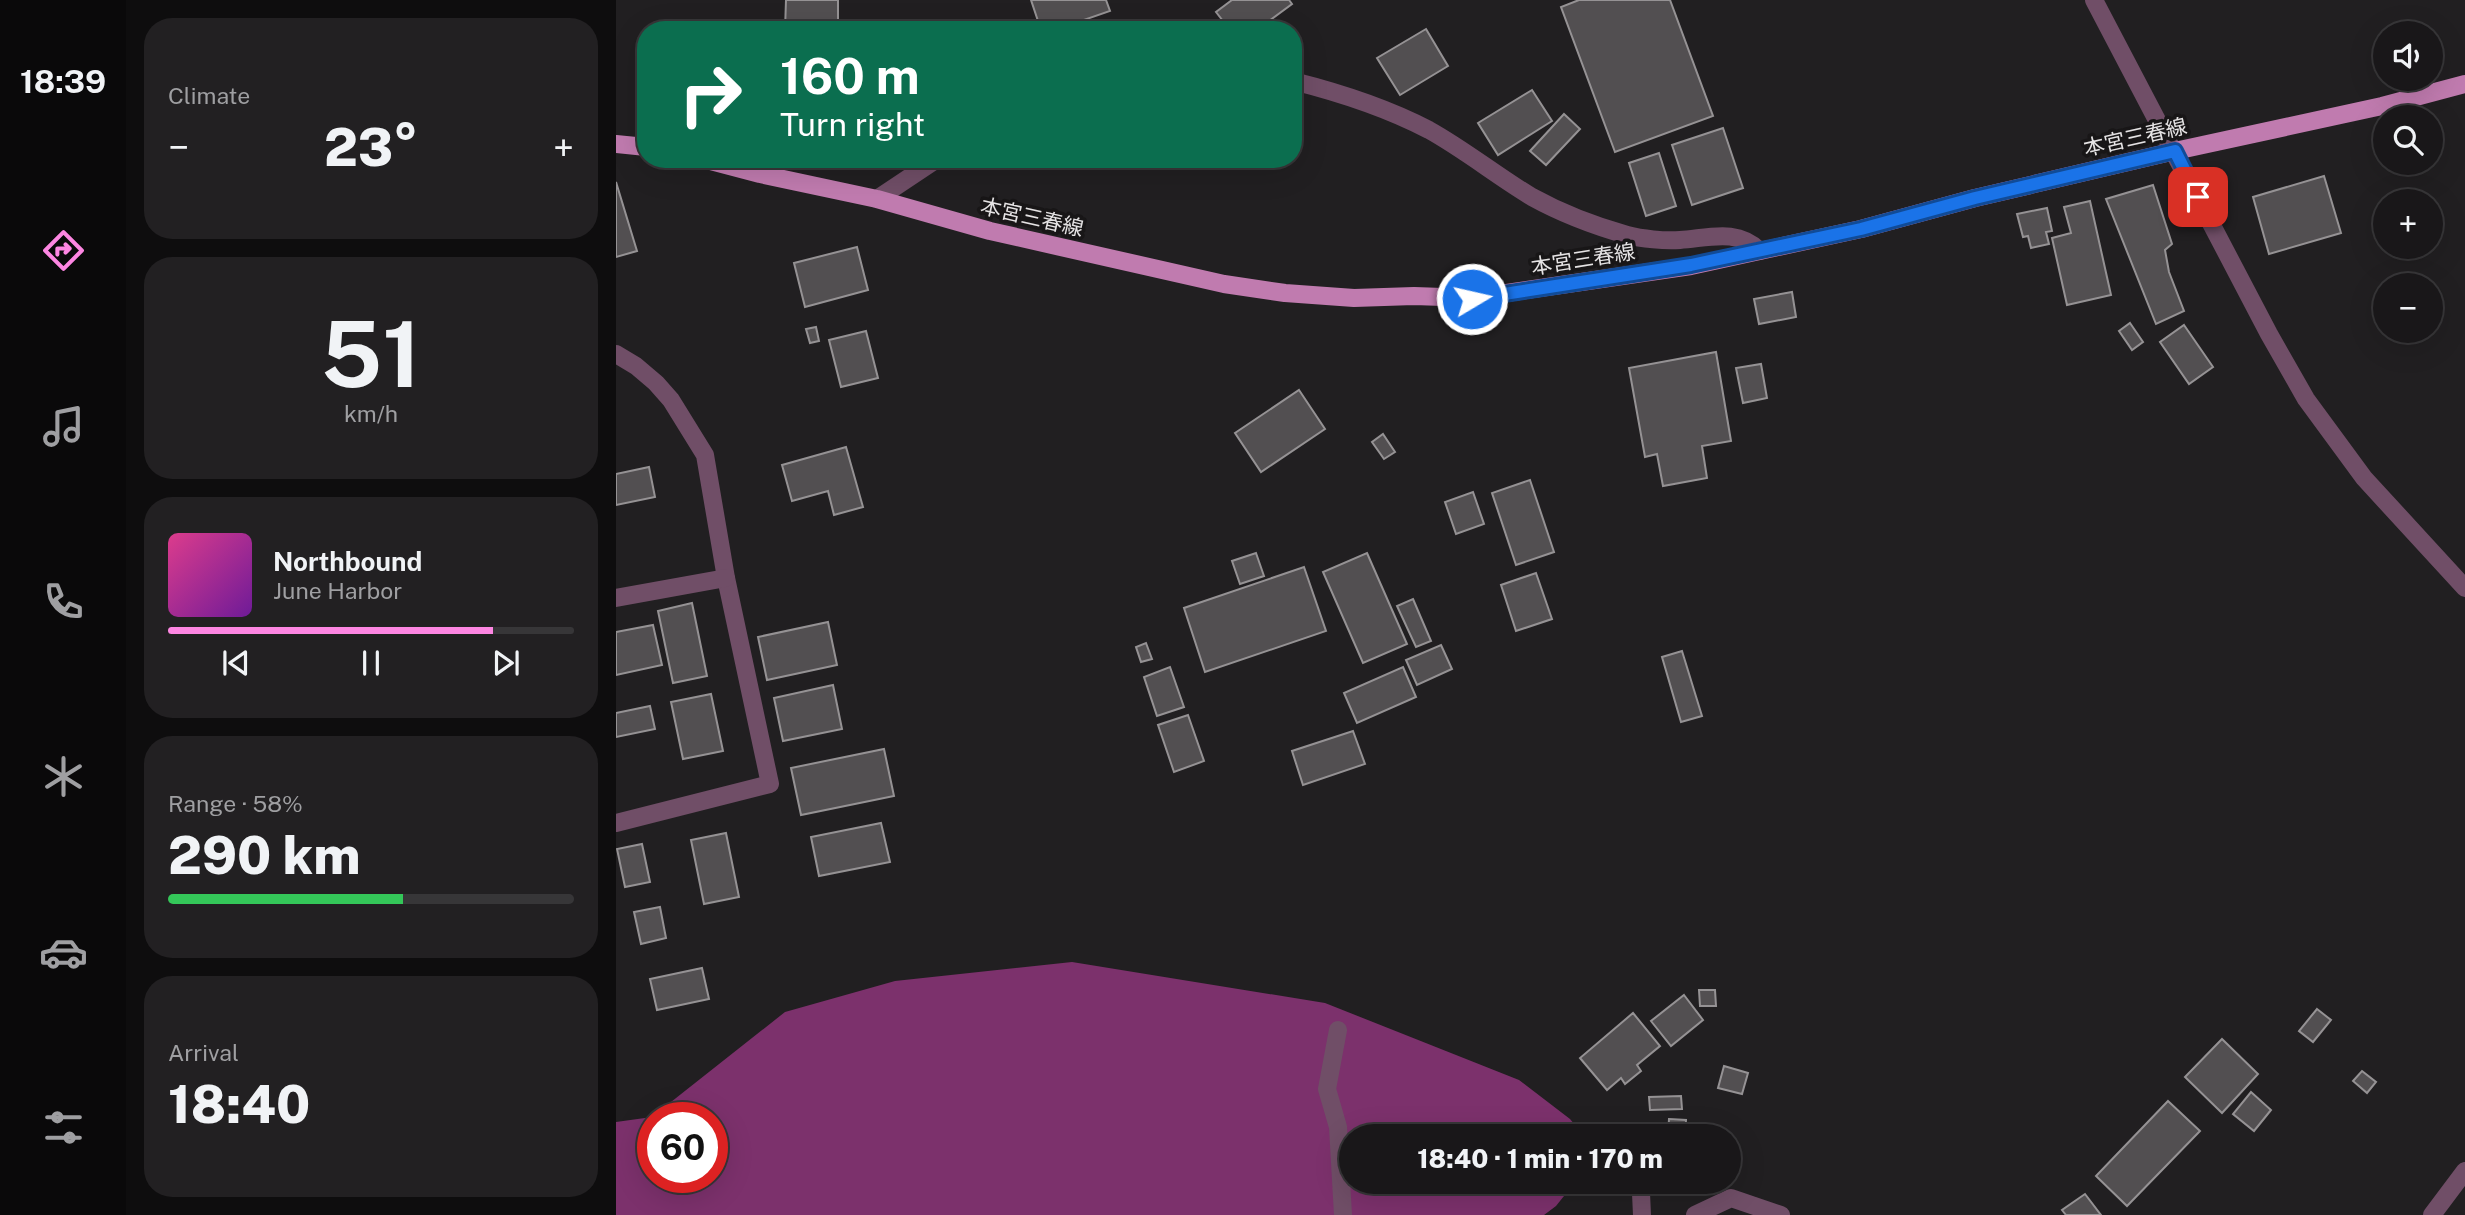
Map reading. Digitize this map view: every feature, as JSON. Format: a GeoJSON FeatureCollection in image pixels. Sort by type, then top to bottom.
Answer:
{"type":"FeatureCollection","features":[{"type":"Feature","properties":{"kind":"main road","name":"本宮三春線"},"geometry":{"type":"LineString","coordinates":[[737,168],[877,199],[990,231],[1224,284],[1285,293],[1354,298],[1414,296],[1472,299],[1691,265],[1760,251],[1861,229],[1975,198],[2175,151],[2382,106],[2465,84]]}},
{"type":"Feature","properties":{"kind":"main road"},"geometry":{"type":"LineString","coordinates":[[616,144],[637,146]]}},
{"type":"Feature","properties":{"kind":"street"},"geometry":{"type":"LineString","coordinates":[[2094,0],[2269,334],[2306,399],[2364,478],[2465,589]]}},
{"type":"Feature","properties":{"kind":"street"},"geometry":{"type":"LineString","coordinates":[[1302,84],[1368,102],[1429,130],[1533,197],[1580,219],[1629,235],[1647,237],[1676,240],[1724,234],[1752,242],[1760,251]]}},
{"type":"Feature","properties":{"kind":"street"},"geometry":{"type":"LineString","coordinates":[[877,199],[924,168]]}},
{"type":"Feature","properties":{"kind":"street"},"geometry":{"type":"LineString","coordinates":[[616,354],[646,374],[671,400],[705,455],[726,578],[770,784],[616,822]]}},
{"type":"Feature","properties":{"kind":"street"},"geometry":{"type":"LineString","coordinates":[[616,598],[726,578]]}},
{"type":"Feature","properties":{"kind":"street"},"geometry":{"type":"LineString","coordinates":[[1338,1030],[1327,1088],[1338,1127],[1343,1215]]}},
{"type":"Feature","properties":{"kind":"street"},"geometry":{"type":"LineString","coordinates":[[2432,1215],[2465,1171]]}},
{"type":"Feature","properties":{"kind":"street"},"geometry":{"type":"LineString","coordinates":[[1641,1194],[1642,1215]]}},
{"type":"Feature","properties":{"kind":"street"},"geometry":{"type":"LineString","coordinates":[[1695,1215],[1731,1198],[1781,1215]]}},
{"type":"Feature","properties":{"kind":"shaded area"},"geometry":{"type":"Polygon","coordinates":[[[1072,962],[1325,1003],[1519,1080],[1574,1124],[1339,1124],[1339,1194],[1566,1194],[1544,1215],[616,1215],[616,1122],[637,1119],[637,1193],[728,1193],[728,1102],[671,1102],[785,1012],[895,981],[1072,962]]]}},
{"type":"Feature","properties":{"kind":"building"},"geometry":{"type":"Polygon","coordinates":[[[786,0],[838,0],[838,21],[785,21],[786,0]]]}},
{"type":"Feature","properties":{"kind":"building"},"geometry":{"type":"Polygon","coordinates":[[[1031,0],[1106,0],[1110,11],[1081,21],[1038,21],[1031,0]]]}},
{"type":"Feature","properties":{"kind":"building"},"geometry":{"type":"Polygon","coordinates":[[[1232,0],[1289,0],[1292,4],[1269,21],[1223,21],[1216,12],[1232,0]]]}},
{"type":"Feature","properties":{"kind":"building"},"geometry":{"type":"Polygon","coordinates":[[[1579,0],[1670,0],[1713,116],[1615,152],[1561,7],[1579,0]]]}},
{"type":"Feature","properties":{"kind":"building"},"geometry":{"type":"Polygon","coordinates":[[[1426,29],[1448,66],[1400,95],[1377,58],[1426,29]]]}},
{"type":"Feature","properties":{"kind":"building"},"geometry":{"type":"Polygon","coordinates":[[[1532,90],[1552,121],[1498,155],[1478,123],[1532,90]]]}},
{"type":"Feature","properties":{"kind":"building"},"geometry":{"type":"Polygon","coordinates":[[[1564,114],[1580,129],[1546,165],[1530,151],[1564,114]]]}},
{"type":"Feature","properties":{"kind":"building"},"geometry":{"type":"Polygon","coordinates":[[[1723,128],[1743,188],[1692,205],[1672,145],[1723,128]]]}},
{"type":"Feature","properties":{"kind":"building"},"geometry":{"type":"Polygon","coordinates":[[[1659,153],[1676,206],[1646,216],[1629,163],[1659,153]]]}},
{"type":"Feature","properties":{"kind":"building"},"geometry":{"type":"Polygon","coordinates":[[[2324,176],[2341,233],[2269,254],[2253,197],[2324,176]]]}},
{"type":"Feature","properties":{"kind":"building"},"geometry":{"type":"Polygon","coordinates":[[[616,182],[637,251],[616,257],[616,182]]]}},
{"type":"Feature","properties":{"kind":"building"},"geometry":{"type":"Polygon","coordinates":[[[2153,185],[2172,244],[2165,250],[2169,272],[2184,311],[2156,324],[2106,199],[2153,185]]]}},
{"type":"Feature","properties":{"kind":"building"},"geometry":{"type":"Polygon","coordinates":[[[2090,201],[2111,295],[2067,305],[2052,238],[2071,233],[2064,207],[2090,201]]]}},
{"type":"Feature","properties":{"kind":"building"},"geometry":{"type":"Polygon","coordinates":[[[2047,208],[2052,231],[2046,232],[2049,244],[2031,248],[2028,236],[2023,237],[2017,214],[2047,208]]]}},
{"type":"Feature","properties":{"kind":"building"},"geometry":{"type":"Polygon","coordinates":[[[857,247],[868,290],[805,307],[794,263],[857,247]]]}},
{"type":"Feature","properties":{"kind":"building"},"geometry":{"type":"Polygon","coordinates":[[[1792,292],[1796,317],[1759,324],[1754,299],[1792,292]]]}},
{"type":"Feature","properties":{"kind":"building"},"geometry":{"type":"Polygon","coordinates":[[[2130,323],[2143,342],[2132,350],[2119,331],[2130,323]]]}},
{"type":"Feature","properties":{"kind":"building"},"geometry":{"type":"Polygon","coordinates":[[[2184,325],[2213,367],[2189,384],[2160,342],[2184,325]]]}},
{"type":"Feature","properties":{"kind":"building"},"geometry":{"type":"Polygon","coordinates":[[[816,327],[819,341],[810,343],[806,329],[816,327]]]}},
{"type":"Feature","properties":{"kind":"building"},"geometry":{"type":"Polygon","coordinates":[[[866,331],[878,378],[841,387],[829,340],[866,331]]]}},
{"type":"Feature","properties":{"kind":"building"},"geometry":{"type":"Polygon","coordinates":[[[1716,352],[1731,441],[1702,446],[1707,478],[1663,486],[1657,454],[1645,457],[1629,368],[1716,352]]]}},
{"type":"Feature","properties":{"kind":"building"},"geometry":{"type":"Polygon","coordinates":[[[1761,364],[1767,398],[1743,403],[1736,368],[1761,364]]]}},
{"type":"Feature","properties":{"kind":"building"},"geometry":{"type":"Polygon","coordinates":[[[1299,390],[1325,429],[1261,472],[1235,433],[1299,390]]]}},
{"type":"Feature","properties":{"kind":"building"},"geometry":{"type":"Polygon","coordinates":[[[1383,434],[1395,452],[1384,459],[1372,442],[1383,434]]]}},
{"type":"Feature","properties":{"kind":"building"},"geometry":{"type":"Polygon","coordinates":[[[846,447],[863,507],[834,515],[828,491],[792,501],[782,465],[846,447]]]}},
{"type":"Feature","properties":{"kind":"building"},"geometry":{"type":"Polygon","coordinates":[[[649,467],[655,497],[616,505],[616,474],[649,467]]]}},
{"type":"Feature","properties":{"kind":"building"},"geometry":{"type":"Polygon","coordinates":[[[1530,480],[1554,552],[1516,565],[1492,493],[1530,480]]]}},
{"type":"Feature","properties":{"kind":"building"},"geometry":{"type":"Polygon","coordinates":[[[1473,492],[1484,524],[1456,534],[1445,502],[1473,492]]]}},
{"type":"Feature","properties":{"kind":"building"},"geometry":{"type":"Polygon","coordinates":[[[1256,553],[1264,576],[1240,584],[1232,561],[1256,553]]]}},
{"type":"Feature","properties":{"kind":"building"},"geometry":{"type":"Polygon","coordinates":[[[1367,553],[1407,644],[1363,663],[1323,572],[1367,553]]]}},
{"type":"Feature","properties":{"kind":"building"},"geometry":{"type":"Polygon","coordinates":[[[1304,567],[1326,631],[1205,672],[1184,608],[1304,567]]]}},
{"type":"Feature","properties":{"kind":"building"},"geometry":{"type":"Polygon","coordinates":[[[1536,573],[1552,619],[1516,631],[1501,585],[1536,573]]]}},
{"type":"Feature","properties":{"kind":"building"},"geometry":{"type":"Polygon","coordinates":[[[1413,599],[1431,641],[1416,647],[1397,606],[1413,599]]]}},
{"type":"Feature","properties":{"kind":"building"},"geometry":{"type":"Polygon","coordinates":[[[692,603],[707,676],[673,683],[658,611],[692,603]]]}},
{"type":"Feature","properties":{"kind":"building"},"geometry":{"type":"Polygon","coordinates":[[[828,622],[837,665],[767,680],[758,637],[828,622]]]}},
{"type":"Feature","properties":{"kind":"building"},"geometry":{"type":"Polygon","coordinates":[[[653,625],[662,665],[616,675],[616,632],[653,625]]]}},
{"type":"Feature","properties":{"kind":"building"},"geometry":{"type":"Polygon","coordinates":[[[1146,643],[1152,659],[1141,662],[1136,647],[1146,643]]]}},
{"type":"Feature","properties":{"kind":"building"},"geometry":{"type":"Polygon","coordinates":[[[1441,645],[1452,669],[1417,685],[1406,660],[1441,645]]]}},
{"type":"Feature","properties":{"kind":"building"},"geometry":{"type":"Polygon","coordinates":[[[1682,651],[1702,716],[1681,722],[1662,657],[1682,651]]]}},
{"type":"Feature","properties":{"kind":"building"},"geometry":{"type":"Polygon","coordinates":[[[1170,667],[1184,707],[1157,716],[1144,677],[1170,667]]]}},
{"type":"Feature","properties":{"kind":"building"},"geometry":{"type":"Polygon","coordinates":[[[1403,667],[1416,697],[1357,723],[1344,693],[1403,667]]]}},
{"type":"Feature","properties":{"kind":"building"},"geometry":{"type":"Polygon","coordinates":[[[833,685],[842,729],[783,741],[774,698],[833,685]]]}},
{"type":"Feature","properties":{"kind":"building"},"geometry":{"type":"Polygon","coordinates":[[[711,694],[723,751],[683,759],[671,702],[711,694]]]}},
{"type":"Feature","properties":{"kind":"building"},"geometry":{"type":"Polygon","coordinates":[[[650,706],[655,729],[616,737],[616,713],[650,706]]]}},
{"type":"Feature","properties":{"kind":"building"},"geometry":{"type":"Polygon","coordinates":[[[1188,715],[1204,761],[1174,772],[1158,725],[1188,715]]]}},
{"type":"Feature","properties":{"kind":"building"},"geometry":{"type":"Polygon","coordinates":[[[1353,731],[1365,764],[1303,785],[1292,751],[1353,731]]]}},
{"type":"Feature","properties":{"kind":"building"},"geometry":{"type":"Polygon","coordinates":[[[884,749],[894,796],[801,815],[791,768],[884,749]]]}},
{"type":"Feature","properties":{"kind":"building"},"geometry":{"type":"Polygon","coordinates":[[[881,823],[890,862],[819,876],[811,837],[881,823]]]}},
{"type":"Feature","properties":{"kind":"building"},"geometry":{"type":"Polygon","coordinates":[[[726,833],[739,897],[704,904],[691,840],[726,833]]]}},
{"type":"Feature","properties":{"kind":"building"},"geometry":{"type":"Polygon","coordinates":[[[642,844],[650,882],[625,887],[617,849],[642,844]]]}},
{"type":"Feature","properties":{"kind":"building"},"geometry":{"type":"Polygon","coordinates":[[[660,907],[666,938],[641,944],[634,912],[660,907]]]}},
{"type":"Feature","properties":{"kind":"building"},"geometry":{"type":"Polygon","coordinates":[[[702,968],[709,999],[657,1010],[650,979],[702,968]]]}},
{"type":"Feature","properties":{"kind":"building"},"geometry":{"type":"Polygon","coordinates":[[[1699,990],[1715,990],[1716,1006],[1700,1006],[1699,990]]]}},
{"type":"Feature","properties":{"kind":"building"},"geometry":{"type":"Polygon","coordinates":[[[1684,995],[1703,1020],[1671,1046],[1651,1021],[1684,995]]]}},
{"type":"Feature","properties":{"kind":"building"},"geometry":{"type":"Polygon","coordinates":[[[2317,1009],[2331,1020],[2313,1042],[2299,1031],[2317,1009]]]}},
{"type":"Feature","properties":{"kind":"building"},"geometry":{"type":"Polygon","coordinates":[[[1633,1013],[1660,1046],[1637,1065],[1641,1071],[1625,1084],[1621,1078],[1607,1090],[1580,1058],[1633,1013]]]}},
{"type":"Feature","properties":{"kind":"building"},"geometry":{"type":"Polygon","coordinates":[[[2222,1039],[2258,1074],[2222,1113],[2185,1077],[2222,1039]]]}},
{"type":"Feature","properties":{"kind":"building"},"geometry":{"type":"Polygon","coordinates":[[[1724,1066],[1748,1073],[1742,1094],[1718,1088],[1724,1066]]]}},
{"type":"Feature","properties":{"kind":"building"},"geometry":{"type":"Polygon","coordinates":[[[2362,1071],[2376,1082],[2367,1093],[2353,1081],[2362,1071]]]}},
{"type":"Feature","properties":{"kind":"building"},"geometry":{"type":"Polygon","coordinates":[[[2251,1092],[2271,1110],[2254,1131],[2233,1114],[2251,1092]]]}},
{"type":"Feature","properties":{"kind":"building"},"geometry":{"type":"Polygon","coordinates":[[[1681,1096],[1682,1109],[1650,1110],[1649,1097],[1681,1096]]]}},
{"type":"Feature","properties":{"kind":"building"},"geometry":{"type":"Polygon","coordinates":[[[2168,1101],[2200,1131],[2127,1206],[2096,1176],[2168,1101]]]}},
{"type":"Feature","properties":{"kind":"building"},"geometry":{"type":"Polygon","coordinates":[[[1669,1119],[1686,1120],[1686,1124],[1669,1124],[1669,1119]]]}},
{"type":"Feature","properties":{"kind":"building"},"geometry":{"type":"Polygon","coordinates":[[[2085,1194],[2101,1215],[2066,1215],[2062,1210],[2085,1194]]]}},
{"type":"Feature","properties":{"kind":"route"},"geometry":{"type":"LineString","coordinates":[[1472,299],[1691,265],[1861,229],[1975,198],[2175,151],[2198,197]]}}]}
